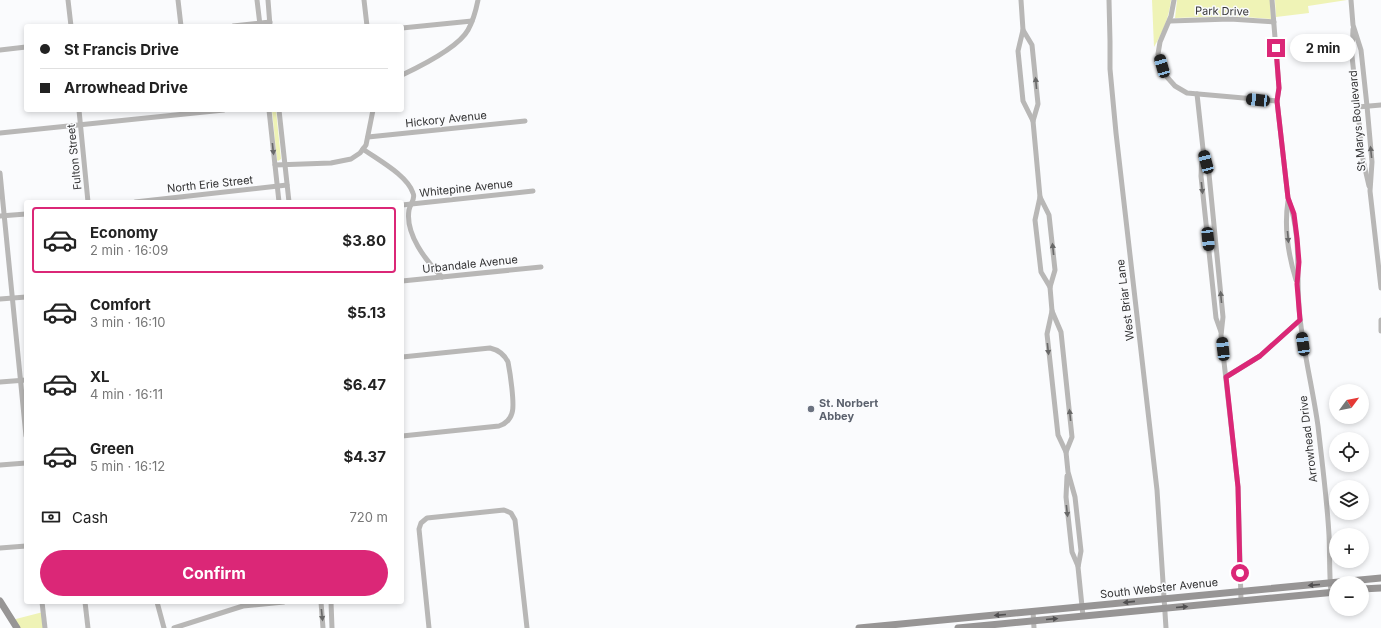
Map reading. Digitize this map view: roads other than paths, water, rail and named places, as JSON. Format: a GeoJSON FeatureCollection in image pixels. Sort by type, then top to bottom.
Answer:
{"type":"FeatureCollection","features":[{"type":"Feature","properties":{"kind":"main road","name":"South Webster Avenue"},"geometry":{"type":"LineString","coordinates":[[1369,579],[1381,578]]}},
{"type":"Feature","properties":{"kind":"main road","name":"South Webster Avenue"},"geometry":{"type":"LineString","coordinates":[[858,628],[905,626],[939,620],[1329,583]]}},
{"type":"Feature","properties":{"kind":"main road"},"geometry":{"type":"LineString","coordinates":[[1369,589],[1381,588]]}},
{"type":"Feature","properties":{"kind":"main road","name":"South Webster Avenue"},"geometry":{"type":"LineString","coordinates":[[958,628],[1034,624],[1083,616],[1329,592]]}},
{"type":"Feature","properties":{"kind":"main road"},"geometry":{"type":"LineString","coordinates":[[0,601],[17,628]]}},
{"type":"Feature","properties":{"kind":"street"},"geometry":{"type":"LineString","coordinates":[[68,0],[71,24]]}},
{"type":"Feature","properties":{"kind":"street"},"geometry":{"type":"LineString","coordinates":[[178,0],[181,24]]}},
{"type":"Feature","properties":{"kind":"street"},"geometry":{"type":"LineString","coordinates":[[257,0],[260,24]]}},
{"type":"Feature","properties":{"kind":"street"},"geometry":{"type":"LineString","coordinates":[[268,0],[270,24]]}},
{"type":"Feature","properties":{"kind":"street"},"geometry":{"type":"LineString","coordinates":[[364,0],[367,24]]}},
{"type":"Feature","properties":{"kind":"street"},"geometry":{"type":"LineString","coordinates":[[404,75],[429,62],[456,43],[468,30],[478,0]]}},
{"type":"Feature","properties":{"kind":"street","name":"West Briar Lane"},"geometry":{"type":"LineString","coordinates":[[1108,0],[1110,69],[1157,490],[1166,628]]}},
{"type":"Feature","properties":{"kind":"street"},"geometry":{"type":"LineString","coordinates":[[1174,0],[1170,21],[1160,42],[1158,54],[1167,77],[1176,86],[1186,93],[1277,101]]}},
{"type":"Feature","properties":{"kind":"street","name":"Arrowhead Drive"},"geometry":{"type":"LineString","coordinates":[[1272,0],[1279,88],[1277,101],[1288,198],[1294,214],[1297,238],[1299,262],[1297,284],[1300,320],[1318,427],[1329,534],[1330,576]]}},
{"type":"Feature","properties":{"kind":"street","name":"St Marys Boulevard"},"geometry":{"type":"LineString","coordinates":[[1351,0],[1353,26],[1361,50],[1367,106],[1372,162],[1370,191],[1381,288]]}},
{"type":"Feature","properties":{"kind":"street"},"geometry":{"type":"LineString","coordinates":[[1020,1],[1023,30],[1018,51],[1023,101],[1033,121],[1040,197],[1035,220],[1041,272],[1050,287]]}},
{"type":"Feature","properties":{"kind":"street","name":"Park Drive"},"geometry":{"type":"LineString","coordinates":[[1170,21],[1230,19],[1274,22]]}},
{"type":"Feature","properties":{"kind":"street"},"geometry":{"type":"LineString","coordinates":[[404,28],[472,21]]}},
{"type":"Feature","properties":{"kind":"street"},"geometry":{"type":"LineString","coordinates":[[1353,26],[1352,56],[1363,160],[1370,191]]}},
{"type":"Feature","properties":{"kind":"street"},"geometry":{"type":"LineString","coordinates":[[1023,30],[1032,45],[1038,104],[1033,121]]}},
{"type":"Feature","properties":{"kind":"street"},"geometry":{"type":"LineString","coordinates":[[0,50],[24,47]]}},
{"type":"Feature","properties":{"kind":"street"},"geometry":{"type":"LineString","coordinates":[[1197,94],[1203,149],[1209,174],[1223,317],[1222,335],[1238,487],[1241,601]]}},
{"type":"Feature","properties":{"kind":"street"},"geometry":{"type":"LineString","coordinates":[[1358,107],[1381,105]]}},
{"type":"Feature","properties":{"kind":"street","name":"Fulton Street"},"geometry":{"type":"LineString","coordinates":[[79,112],[88,200]]}},
{"type":"Feature","properties":{"kind":"street"},"geometry":{"type":"LineString","coordinates":[[0,133],[191,112]]}},
{"type":"Feature","properties":{"kind":"street"},"geometry":{"type":"LineString","coordinates":[[269,112],[279,200]]}},
{"type":"Feature","properties":{"kind":"street"},"geometry":{"type":"LineString","coordinates":[[279,112],[289,200]]}},
{"type":"Feature","properties":{"kind":"street"},"geometry":{"type":"LineString","coordinates":[[275,165],[338,163],[352,159],[363,149],[368,137],[373,112]]}},
{"type":"Feature","properties":{"kind":"street","name":"Hickory Avenue"},"geometry":{"type":"LineString","coordinates":[[368,137],[525,121]]}},
{"type":"Feature","properties":{"kind":"street"},"geometry":{"type":"LineString","coordinates":[[363,149],[407,183],[414,195],[409,210],[410,222],[417,246],[442,276]]}},
{"type":"Feature","properties":{"kind":"street"},"geometry":{"type":"LineString","coordinates":[[1203,149],[1202,184],[1216,318],[1222,335]]}},
{"type":"Feature","properties":{"kind":"street"},"geometry":{"type":"LineString","coordinates":[[0,173],[2,216],[23,380],[24,399]]}},
{"type":"Feature","properties":{"kind":"street","name":"North Erie Street"},"geometry":{"type":"LineString","coordinates":[[153,200],[287,185]]}},
{"type":"Feature","properties":{"kind":"street","name":"Whitepine Avenue"},"geometry":{"type":"LineString","coordinates":[[404,205],[533,191]]}},
{"type":"Feature","properties":{"kind":"street"},"geometry":{"type":"LineString","coordinates":[[1040,197],[1049,215],[1055,270],[1050,287],[1052,311],[1047,334],[1058,435],[1066,452],[1068,472],[1075,497],[1081,551],[1078,567]]}},
{"type":"Feature","properties":{"kind":"street"},"geometry":{"type":"LineString","coordinates":[[1288,198],[1286,214],[1289,253],[1297,284]]}},
{"type":"Feature","properties":{"kind":"street"},"geometry":{"type":"LineString","coordinates":[[2,216],[24,214]]}},
{"type":"Feature","properties":{"kind":"street","name":"Urbandale Avenue"},"geometry":{"type":"LineString","coordinates":[[404,281],[541,266]]}},
{"type":"Feature","properties":{"kind":"street"},"geometry":{"type":"LineString","coordinates":[[0,299],[24,297]]}},
{"type":"Feature","properties":{"kind":"street"},"geometry":{"type":"LineString","coordinates":[[1052,311],[1062,332],[1072,437],[1066,452]]}},
{"type":"Feature","properties":{"kind":"street"},"geometry":{"type":"LineString","coordinates":[[1226,377],[1260,356],[1300,320]]}},
{"type":"Feature","properties":{"kind":"street"},"geometry":{"type":"LineString","coordinates":[[1381,320],[1381,331]]}},
{"type":"Feature","properties":{"kind":"street"},"geometry":{"type":"LineString","coordinates":[[404,357],[490,348],[499,350],[506,357],[508,362],[513,405],[510,418],[506,423],[499,426],[404,436]]}},
{"type":"Feature","properties":{"kind":"street"},"geometry":{"type":"LineString","coordinates":[[0,382],[23,380]]}},
{"type":"Feature","properties":{"kind":"street"},"geometry":{"type":"LineString","coordinates":[[0,465],[24,462]]}},
{"type":"Feature","properties":{"kind":"street"},"geometry":{"type":"LineString","coordinates":[[1068,472],[1066,497],[1072,552],[1078,567],[1083,616]]}},
{"type":"Feature","properties":{"kind":"street"},"geometry":{"type":"LineString","coordinates":[[429,628],[419,526],[427,518],[504,510],[511,513],[515,518],[527,628]]}},
{"type":"Feature","properties":{"kind":"street"},"geometry":{"type":"LineString","coordinates":[[0,548],[24,546]]}},
{"type":"Feature","properties":{"kind":"street"},"geometry":{"type":"LineString","coordinates":[[42,604],[45,628]]}},
{"type":"Feature","properties":{"kind":"street"},"geometry":{"type":"LineString","coordinates":[[85,604],[88,628]]}},
{"type":"Feature","properties":{"kind":"street"},"geometry":{"type":"LineString","coordinates":[[158,604],[164,628]]}},
{"type":"Feature","properties":{"kind":"street"},"geometry":{"type":"LineString","coordinates":[[174,628],[243,606],[264,604]]}},
{"type":"Feature","properties":{"kind":"street"},"geometry":{"type":"LineString","coordinates":[[321,604],[323,628]]}},
{"type":"Feature","properties":{"kind":"street"},"geometry":{"type":"LineString","coordinates":[[331,604],[332,628]]}},
{"type":"Feature","properties":{"kind":"street"},"geometry":{"type":"LineString","coordinates":[[1033,611],[1034,624]]}},
{"type":"Feature","properties":{"kind":"place","name":"St. Norbert Abbey"},"geometry":{"type":"Point","coordinates":[811,409]}}]}
